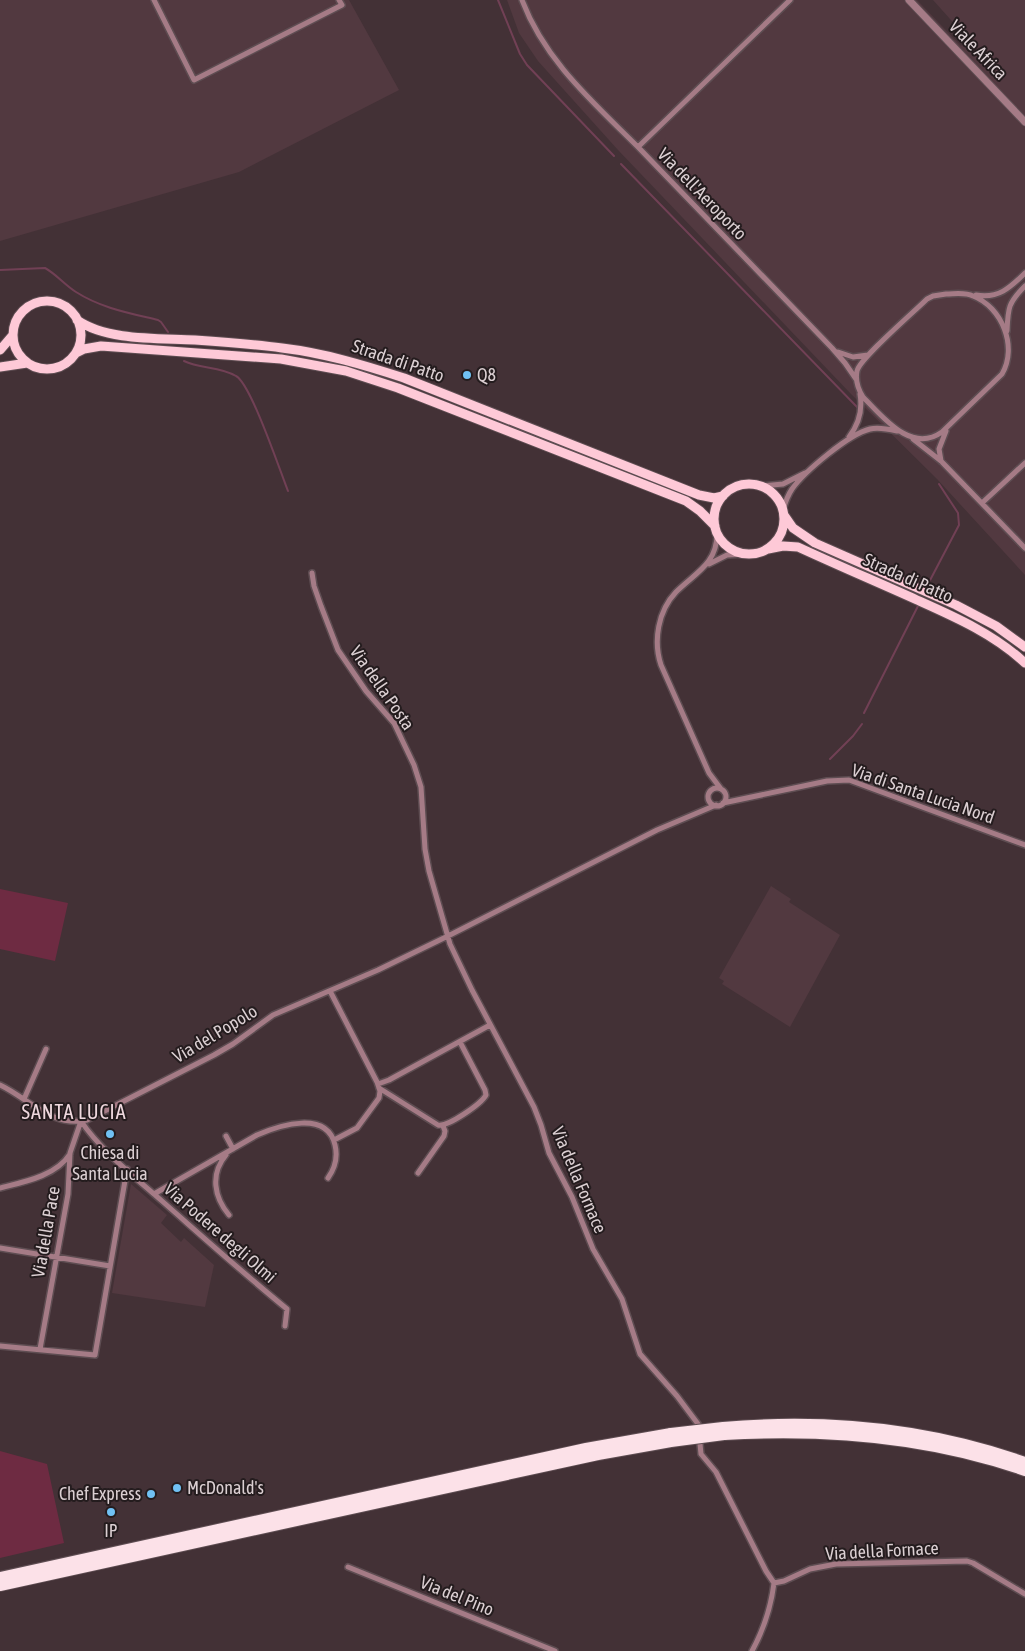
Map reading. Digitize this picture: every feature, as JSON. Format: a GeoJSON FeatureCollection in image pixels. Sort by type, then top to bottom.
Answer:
{"type":"FeatureCollection","features":[{"type":"Feature","properties":{"kind":"highway"},"geometry":{"type":"LineString","coordinates":[[0,1577],[586,1448],[790,1423],[889,1430],[938,1438],[1025,1462]]}},
{"type":"Feature","properties":{"kind":"highway"},"geometry":{"type":"LineString","coordinates":[[723,1431],[822,1433],[885,1438],[956,1451],[1025,1471]]}},
{"type":"Feature","properties":{"kind":"highway"},"geometry":{"type":"LineString","coordinates":[[0,1586],[671,1438]]}},
{"type":"Feature","properties":{"kind":"main road","name":"Strada di Patto"},"geometry":{"type":"LineString","coordinates":[[0,350],[12,335],[15,323],[22,312],[32,304],[52,302],[64,306],[77,320],[93,329],[114,335],[230,342],[284,348],[333,357],[369,366],[404,378],[699,495],[714,498],[723,496]]}},
{"type":"Feature","properties":{"kind":"main road"},"geometry":{"type":"LineString","coordinates":[[76,353],[81,337],[77,320]]}},
{"type":"Feature","properties":{"kind":"main road"},"geometry":{"type":"LineString","coordinates":[[12,335],[16,351],[27,363]]}},
{"type":"Feature","properties":{"kind":"main road","name":"Strada di Patto"},"geometry":{"type":"LineString","coordinates":[[0,367],[27,363],[40,369],[54,369],[66,363],[76,353],[84,349],[101,346],[230,354],[297,361],[346,371],[398,388],[686,501],[700,511],[716,530]]}},
{"type":"Feature","properties":{"kind":"main road"},"geometry":{"type":"LineString","coordinates":[[743,485],[761,486],[775,495],[783,512],[784,523],[780,536],[768,549],[758,553],[746,554],[731,550],[723,543],[716,530],[716,508],[723,496],[734,488],[743,485]]}},
{"type":"Feature","properties":{"kind":"main road","name":"Strada di Patto"},"geometry":{"type":"LineString","coordinates":[[783,512],[793,528],[815,543],[956,605],[996,626],[1025,647]]}},
{"type":"Feature","properties":{"kind":"main road","name":"Strada di Patto"},"geometry":{"type":"LineString","coordinates":[[768,549],[783,546],[798,547],[906,594],[980,630],[1005,646],[1025,663]]}},
{"type":"Feature","properties":{"kind":"street"},"geometry":{"type":"LineString","coordinates":[[154,0],[194,80],[340,2]]}},
{"type":"Feature","properties":{"kind":"street"},"geometry":{"type":"LineString","coordinates":[[522,0],[535,30],[556,62],[638,147]]}},
{"type":"Feature","properties":{"kind":"street","name":"Via dell'Aeroporto"},"geometry":{"type":"LineString","coordinates":[[790,0],[638,147],[832,348],[856,379]]}},
{"type":"Feature","properties":{"kind":"street","name":"Viale Africa"},"geometry":{"type":"LineString","coordinates":[[908,0],[1025,122]]}},
{"type":"Feature","properties":{"kind":"street"},"geometry":{"type":"LineString","coordinates":[[847,440],[860,418],[861,408],[856,379],[858,368],[869,354],[927,299],[946,294],[982,296],[1000,294],[1025,273]]}},
{"type":"Feature","properties":{"kind":"street"},"geometry":{"type":"LineString","coordinates":[[911,437],[930,438],[938,435],[1002,374],[1008,359],[1008,311],[1011,302],[1025,286]]}},
{"type":"Feature","properties":{"kind":"street"},"geometry":{"type":"LineString","coordinates":[[972,295],[983,301],[993,311],[1007,332]]}},
{"type":"Feature","properties":{"kind":"street","name":"Via dell'Aeroporto"},"geometry":{"type":"LineString","coordinates":[[832,348],[848,356],[858,357],[869,354]]}},
{"type":"Feature","properties":{"kind":"street"},"geometry":{"type":"LineString","coordinates":[[859,390],[863,397],[898,431]]}},
{"type":"Feature","properties":{"kind":"street"},"geometry":{"type":"LineString","coordinates":[[941,461],[940,445],[948,427]]}},
{"type":"Feature","properties":{"kind":"street"},"geometry":{"type":"LineString","coordinates":[[783,512],[794,487],[810,470],[847,440],[869,429],[886,428],[911,437],[941,461],[1025,548]]}},
{"type":"Feature","properties":{"kind":"street"},"geometry":{"type":"LineString","coordinates":[[982,504],[1025,463]]}},
{"type":"Feature","properties":{"kind":"street"},"geometry":{"type":"LineString","coordinates":[[761,486],[782,484],[810,470]]}},
{"type":"Feature","properties":{"kind":"street"},"geometry":{"type":"LineString","coordinates":[[448,936],[657,830],[722,804],[725,800],[726,794],[709,773],[661,665],[657,648],[660,622],[667,605],[715,553],[717,545],[716,530]]}},
{"type":"Feature","properties":{"kind":"street"},"geometry":{"type":"LineString","coordinates":[[704,567],[727,555],[746,554]]}},
{"type":"Feature","properties":{"kind":"street","name":"Via della Posta"},"geometry":{"type":"LineString","coordinates":[[312,573],[314,586],[338,650],[366,691],[394,723],[414,765],[421,787],[424,842],[429,871],[448,936]]}},
{"type":"Feature","properties":{"kind":"street"},"geometry":{"type":"LineString","coordinates":[[709,773],[709,794],[711,803],[716,805]]}},
{"type":"Feature","properties":{"kind":"street","name":"Via di Santa Lucia Nord"},"geometry":{"type":"LineString","coordinates":[[722,804],[827,781],[849,780],[1025,845]]}},
{"type":"Feature","properties":{"kind":"street"},"geometry":{"type":"LineString","coordinates":[[698,812],[705,806],[709,794],[716,788],[721,789]]}},
{"type":"Feature","properties":{"kind":"street","name":"Via del Popolo"},"geometry":{"type":"LineString","coordinates":[[0,1084],[51,1116],[70,1121],[81,1121],[98,1115],[220,1052],[273,1015],[330,991],[448,936]]}},
{"type":"Feature","properties":{"kind":"street","name":"Via della Fornace"},"geometry":{"type":"LineString","coordinates":[[448,936],[472,990],[534,1108],[549,1153],[572,1197],[593,1249],[622,1299],[640,1354],[677,1396],[698,1424]]}},
{"type":"Feature","properties":{"kind":"street"},"geometry":{"type":"LineString","coordinates":[[330,991],[379,1086],[379,1098],[356,1128],[334,1140]]}},
{"type":"Feature","properties":{"kind":"street"},"geometry":{"type":"LineString","coordinates":[[379,1086],[490,1025]]}},
{"type":"Feature","properties":{"kind":"street"},"geometry":{"type":"LineString","coordinates":[[443,1126],[480,1102],[486,1095],[460,1042]]}},
{"type":"Feature","properties":{"kind":"street"},"geometry":{"type":"LineString","coordinates":[[24,1099],[46,1049]]}},
{"type":"Feature","properties":{"kind":"street"},"geometry":{"type":"LineString","coordinates":[[379,1086],[443,1126]]}},
{"type":"Feature","properties":{"kind":"street","name":"Via della Pace"},"geometry":{"type":"LineString","coordinates":[[40,1349],[68,1194],[70,1153],[81,1121]]}},
{"type":"Feature","properties":{"kind":"street","name":"Via Podere degli Olmi"},"geometry":{"type":"LineString","coordinates":[[81,1121],[86,1130],[154,1194],[287,1309],[285,1326]]}},
{"type":"Feature","properties":{"kind":"street"},"geometry":{"type":"LineString","coordinates":[[154,1194],[263,1132],[296,1124],[318,1125],[327,1130],[334,1140],[336,1159],[333,1170],[328,1178]]}},
{"type":"Feature","properties":{"kind":"street"},"geometry":{"type":"LineString","coordinates":[[418,1173],[444,1136],[443,1126]]}},
{"type":"Feature","properties":{"kind":"street"},"geometry":{"type":"LineString","coordinates":[[226,1136],[233,1149]]}},
{"type":"Feature","properties":{"kind":"street"},"geometry":{"type":"LineString","coordinates":[[227,1152],[218,1166],[215,1186],[219,1201],[229,1215]]}},
{"type":"Feature","properties":{"kind":"street"},"geometry":{"type":"LineString","coordinates":[[0,1188],[51,1172],[62,1164],[70,1153]]}},
{"type":"Feature","properties":{"kind":"street"},"geometry":{"type":"LineString","coordinates":[[0,1346],[14,1349],[40,1349],[95,1355],[127,1169]]}},
{"type":"Feature","properties":{"kind":"street"},"geometry":{"type":"LineString","coordinates":[[0,1248],[110,1266]]}},
{"type":"Feature","properties":{"kind":"street"},"geometry":{"type":"LineString","coordinates":[[700,1444],[701,1454],[716,1472],[774,1583],[769,1611],[752,1651]]}},
{"type":"Feature","properties":{"kind":"street","name":"Via della Fornace"},"geometry":{"type":"LineString","coordinates":[[774,1583],[784,1581],[810,1569],[836,1564],[967,1561],[973,1562],[1025,1594]]}},
{"type":"Feature","properties":{"kind":"street","name":"Via del Pino"},"geometry":{"type":"LineString","coordinates":[[348,1567],[555,1651]]}},
{"type":"Feature","properties":{"kind":"shaded area"},"geometry":{"type":"Polygon","coordinates":[[[0,0],[349,0],[399,90],[239,172],[0,241],[0,0]]]}},
{"type":"Feature","properties":{"kind":"shaded area"},"geometry":{"type":"Polygon","coordinates":[[[507,0],[917,0],[961,46],[968,39],[933,0],[1025,0],[1025,575],[937,479],[851,394],[618,150],[538,61],[519,33],[507,0]]]}},
{"type":"Feature","properties":{"kind":"shaded area"},"geometry":{"type":"Polygon","coordinates":[[[771,886],[791,899],[789,902],[840,935],[790,1027],[722,984],[724,981],[719,978],[771,886]]]}},
{"type":"Feature","properties":{"kind":"shaded area"},"geometry":{"type":"Polygon","coordinates":[[[0,889],[68,903],[55,961],[0,949],[0,889]]]}},
{"type":"Feature","properties":{"kind":"shaded area"},"geometry":{"type":"Polygon","coordinates":[[[131,1184],[167,1215],[161,1223],[181,1242],[184,1238],[214,1265],[205,1307],[112,1293],[131,1184]]]}},
{"type":"Feature","properties":{"kind":"shaded area"},"geometry":{"type":"Polygon","coordinates":[[[0,1451],[47,1464],[64,1543],[0,1558],[0,1451]]]}},
{"type":"Feature","properties":{"kind":"waterway"},"geometry":{"type":"LineString","coordinates":[[498,0],[520,54],[527,65],[614,156]]}},
{"type":"Feature","properties":{"kind":"waterway"},"geometry":{"type":"LineString","coordinates":[[621,164],[858,408]]}},
{"type":"Feature","properties":{"kind":"waterway"},"geometry":{"type":"LineString","coordinates":[[0,270],[45,268],[86,298],[115,309],[158,320],[168,332]]}},
{"type":"Feature","properties":{"kind":"waterway"},"geometry":{"type":"LineString","coordinates":[[184,361],[230,373],[242,382],[257,411],[288,491]]}},
{"type":"Feature","properties":{"kind":"waterway"},"geometry":{"type":"LineString","coordinates":[[927,586],[959,525],[958,513],[939,484]]}},
{"type":"Feature","properties":{"kind":"waterway"},"geometry":{"type":"LineString","coordinates":[[864,713],[918,606]]}},
{"type":"Feature","properties":{"kind":"waterway"},"geometry":{"type":"LineString","coordinates":[[830,759],[862,724]]}},
{"type":"Feature","properties":{"kind":"place","name":"Q8"},"geometry":{"type":"Point","coordinates":[467,375]}},
{"type":"Feature","properties":{"kind":"place","name":"Chiesa di Santa Lucia"},"geometry":{"type":"Point","coordinates":[110,1134]}},
{"type":"Feature","properties":{"kind":"place","name":"McDonald's"},"geometry":{"type":"Point","coordinates":[177,1488]}},
{"type":"Feature","properties":{"kind":"place","name":"Chef Express"},"geometry":{"type":"Point","coordinates":[151,1494]}},
{"type":"Feature","properties":{"kind":"place","name":"IP"},"geometry":{"type":"Point","coordinates":[111,1512]}},
{"type":"Feature","properties":{"kind":"district","name":"SANTA LUCIA"},"geometry":{"type":"Point","coordinates":[74,1112]}}]}
